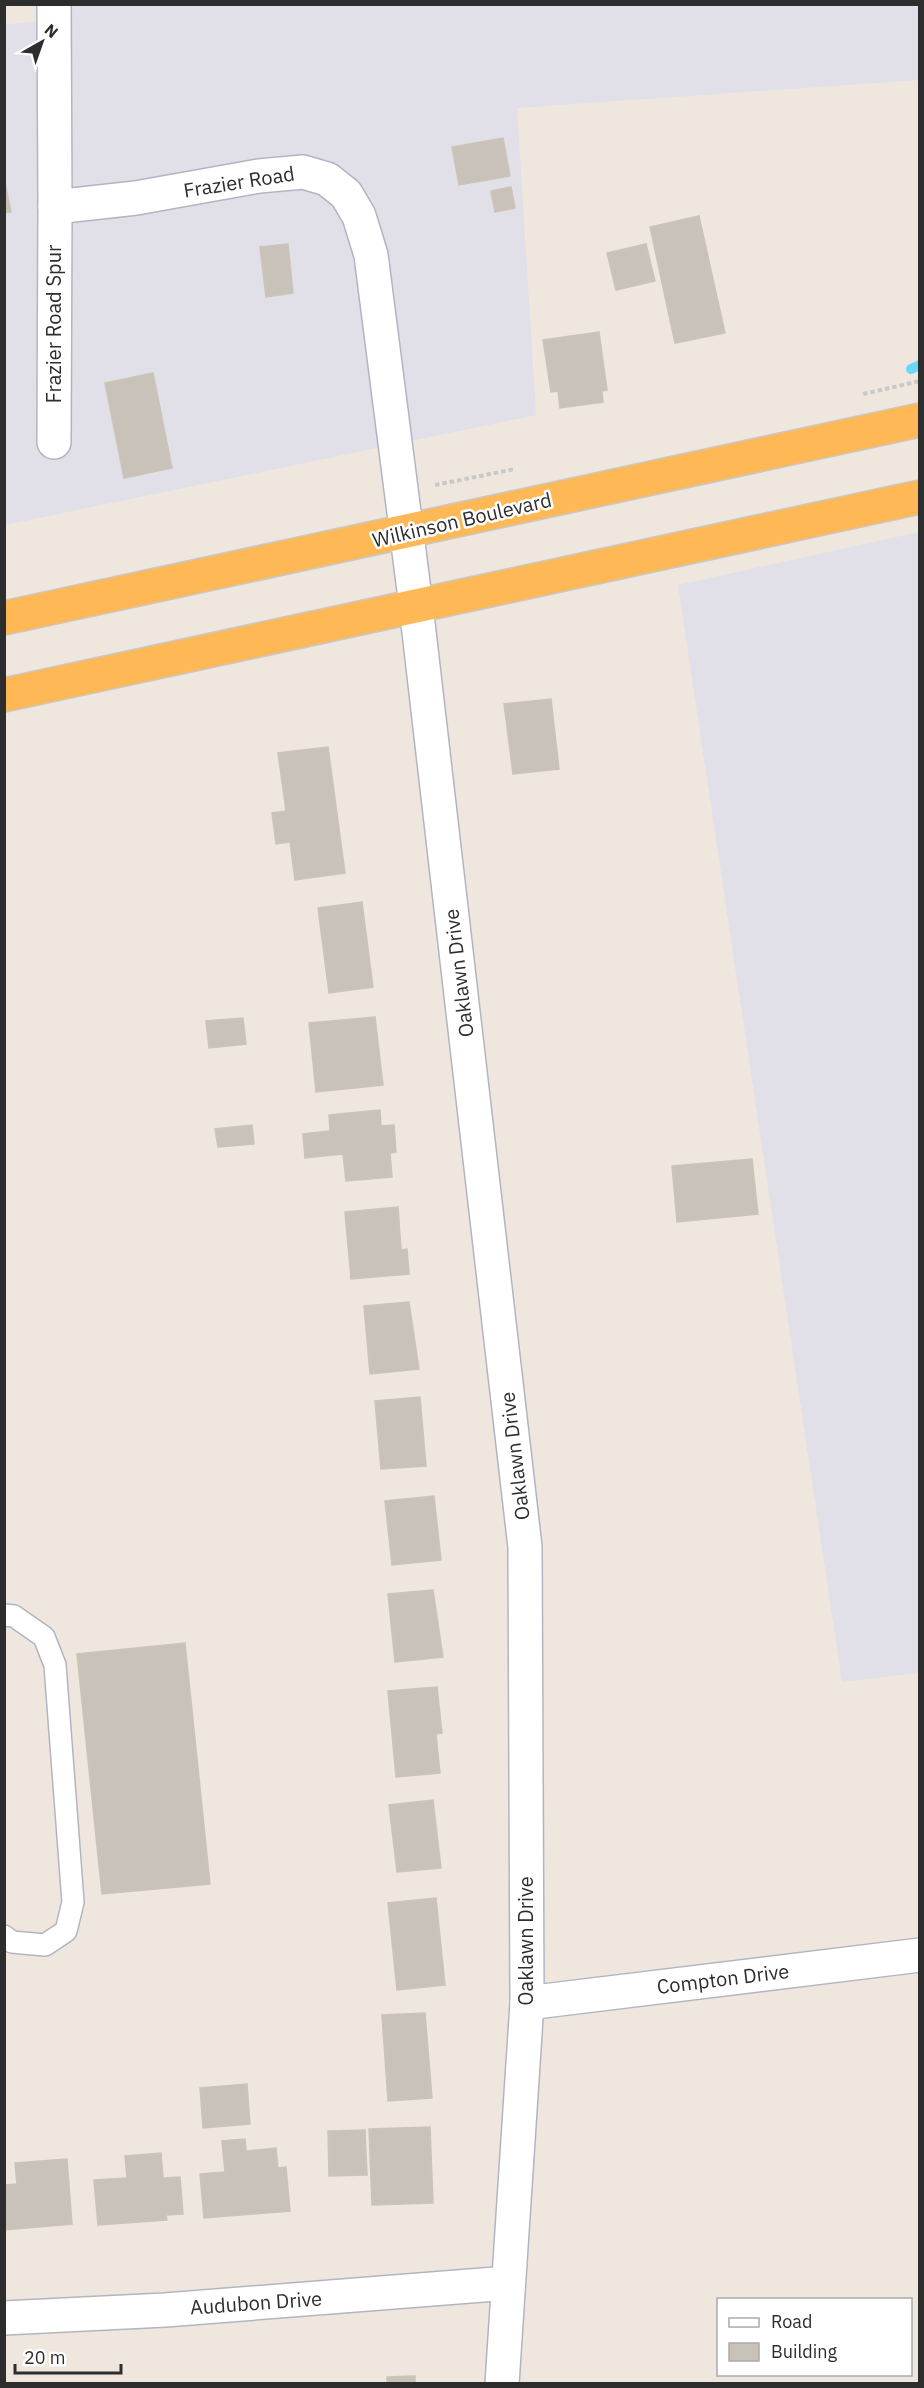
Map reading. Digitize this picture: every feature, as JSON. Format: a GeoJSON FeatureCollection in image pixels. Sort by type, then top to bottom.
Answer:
{"type":"FeatureCollection","features":[{"type":"Feature","properties":{"kind":"highway","name":"Wilkinson Boulevard"},"geometry":{"type":"LineString","coordinates":[[4,618],[920,420]]}},
{"type":"Feature","properties":{"kind":"highway"},"geometry":{"type":"LineString","coordinates":[[4,695],[920,497]]}},
{"type":"Feature","properties":{"kind":"street"},"geometry":{"type":"LineString","coordinates":[[54,4],[55,207]]}},
{"type":"Feature","properties":{"kind":"street","name":"Frazier Road"},"geometry":{"type":"LineString","coordinates":[[55,207],[136,198],[290,172],[316,174],[338,186],[359,216],[371,255],[385,348],[405,533]]}},
{"type":"Feature","properties":{"kind":"street","name":"Frazier Road Spur"},"geometry":{"type":"LineString","coordinates":[[54,442],[55,207]]}},
{"type":"Feature","properties":{"kind":"street","name":"Oaklawn Drive"},"geometry":{"type":"LineString","coordinates":[[405,533],[417,606],[525,1547],[527,2003],[502,2384]]}},
{"type":"Feature","properties":{"kind":"street","name":"Compton Drive"},"geometry":{"type":"LineString","coordinates":[[527,2003],[920,1955]]}},
{"type":"Feature","properties":{"kind":"street","name":"Audubon Drive"},"geometry":{"type":"LineString","coordinates":[[4,2318],[165,2310],[508,2283]]}},
{"type":"Feature","properties":{"kind":"lane"},"geometry":{"type":"LineString","coordinates":[[4,1615],[14,1616],[45,1637],[55,1665],[73,1902],[66,1931],[45,1946],[12,1942],[4,1936]]}},
{"type":"Feature","properties":{"kind":"shaded area"},"geometry":{"type":"Polygon","coordinates":[[[72,4],[919,5],[919,80],[517,108],[536,415],[5,525],[4,25],[71,18],[72,4]]]}},
{"type":"Feature","properties":{"kind":"shaded area"},"geometry":{"type":"Polygon","coordinates":[[[919,532],[919,1673],[842,1682],[678,585],[919,532]]]}},
{"type":"Feature","properties":{"kind":"building"},"geometry":{"type":"Polygon","coordinates":[[[503,138],[510,176],[459,185],[452,147],[503,138]]]}},
{"type":"Feature","properties":{"kind":"building"},"geometry":{"type":"Polygon","coordinates":[[[4,178],[11,212],[4,213],[4,178]]]}},
{"type":"Feature","properties":{"kind":"building"},"geometry":{"type":"Polygon","coordinates":[[[511,187],[515,208],[495,212],[491,191],[511,187]]]}},
{"type":"Feature","properties":{"kind":"building"},"geometry":{"type":"Polygon","coordinates":[[[699,216],[725,333],[675,343],[650,227],[699,216]]]}},
{"type":"Feature","properties":{"kind":"building"},"geometry":{"type":"Polygon","coordinates":[[[288,244],[293,293],[266,297],[260,247],[288,244]]]}},
{"type":"Feature","properties":{"kind":"building"},"geometry":{"type":"Polygon","coordinates":[[[646,244],[655,281],[616,290],[607,253],[646,244]]]}},
{"type":"Feature","properties":{"kind":"building"},"geometry":{"type":"Polygon","coordinates":[[[599,332],[607,390],[602,391],[603,402],[560,408],[558,391],[551,392],[543,340],[599,332]]]}},
{"type":"Feature","properties":{"kind":"building"},"geometry":{"type":"Polygon","coordinates":[[[153,373],[172,468],[124,478],[105,383],[153,373]]]}},
{"type":"Feature","properties":{"kind":"building"},"geometry":{"type":"Polygon","coordinates":[[[551,699],[559,769],[513,774],[504,704],[551,699]]]}},
{"type":"Feature","properties":{"kind":"building"},"geometry":{"type":"Polygon","coordinates":[[[328,747],[345,873],[295,880],[290,842],[276,844],[272,813],[286,811],[278,753],[328,747]]]}},
{"type":"Feature","properties":{"kind":"building"},"geometry":{"type":"Polygon","coordinates":[[[362,902],[373,987],[329,993],[318,908],[362,902]]]}},
{"type":"Feature","properties":{"kind":"building"},"geometry":{"type":"Polygon","coordinates":[[[375,1017],[383,1085],[316,1092],[309,1023],[375,1017]]]}},
{"type":"Feature","properties":{"kind":"building"},"geometry":{"type":"Polygon","coordinates":[[[243,1018],[246,1044],[209,1048],[206,1021],[243,1018]]]}},
{"type":"Feature","properties":{"kind":"building"},"geometry":{"type":"Polygon","coordinates":[[[380,1110],[381,1126],[394,1125],[396,1152],[390,1153],[392,1177],[346,1181],[343,1154],[305,1158],[303,1134],[330,1131],[329,1115],[380,1110]]]}},
{"type":"Feature","properties":{"kind":"building"},"geometry":{"type":"Polygon","coordinates":[[[252,1125],[254,1144],[218,1147],[215,1129],[252,1125]]]}},
{"type":"Feature","properties":{"kind":"building"},"geometry":{"type":"Polygon","coordinates":[[[752,1159],[758,1214],[677,1222],[672,1166],[752,1159]]]}},
{"type":"Feature","properties":{"kind":"building"},"geometry":{"type":"Polygon","coordinates":[[[398,1207],[401,1250],[407,1249],[409,1274],[351,1279],[345,1212],[398,1207]]]}},
{"type":"Feature","properties":{"kind":"building"},"geometry":{"type":"Polygon","coordinates":[[[409,1302],[419,1369],[370,1374],[364,1306],[409,1302]]]}},
{"type":"Feature","properties":{"kind":"building"},"geometry":{"type":"Polygon","coordinates":[[[420,1397],[426,1466],[381,1469],[375,1401],[420,1397]]]}},
{"type":"Feature","properties":{"kind":"building"},"geometry":{"type":"Polygon","coordinates":[[[434,1496],[441,1560],[392,1565],[385,1501],[434,1496]]]}},
{"type":"Feature","properties":{"kind":"building"},"geometry":{"type":"Polygon","coordinates":[[[433,1590],[443,1657],[395,1662],[388,1594],[433,1590]]]}},
{"type":"Feature","properties":{"kind":"building"},"geometry":{"type":"Polygon","coordinates":[[[185,1643],[210,1884],[102,1894],[77,1654],[185,1643]]]}},
{"type":"Feature","properties":{"kind":"building"},"geometry":{"type":"Polygon","coordinates":[[[437,1687],[442,1733],[436,1734],[440,1773],[396,1777],[388,1691],[437,1687]]]}},
{"type":"Feature","properties":{"kind":"building"},"geometry":{"type":"Polygon","coordinates":[[[433,1800],[441,1868],[397,1872],[389,1805],[433,1800]]]}},
{"type":"Feature","properties":{"kind":"building"},"geometry":{"type":"Polygon","coordinates":[[[436,1898],[445,1985],[397,1990],[388,1903],[436,1898]]]}},
{"type":"Feature","properties":{"kind":"building"},"geometry":{"type":"Polygon","coordinates":[[[425,2013],[432,2098],[388,2101],[382,2015],[425,2013]]]}},
{"type":"Feature","properties":{"kind":"building"},"geometry":{"type":"Polygon","coordinates":[[[247,2084],[250,2124],[203,2128],[200,2088],[247,2084]]]}},
{"type":"Feature","properties":{"kind":"building"},"geometry":{"type":"Polygon","coordinates":[[[430,2127],[433,2203],[372,2205],[369,2129],[430,2127]]]}},
{"type":"Feature","properties":{"kind":"building"},"geometry":{"type":"Polygon","coordinates":[[[365,2130],[367,2175],[329,2176],[328,2131],[365,2130]]]}},
{"type":"Feature","properties":{"kind":"building"},"geometry":{"type":"Polygon","coordinates":[[[245,2139],[246,2151],[276,2148],[278,2168],[286,2167],[290,2211],[204,2218],[200,2174],[225,2172],[222,2141],[245,2139]]]}},
{"type":"Feature","properties":{"kind":"building"},"geometry":{"type":"Polygon","coordinates":[[[161,2153],[163,2178],[180,2177],[183,2214],[166,2215],[167,2220],[98,2225],[94,2180],[127,2178],[125,2156],[161,2153]]]}},
{"type":"Feature","properties":{"kind":"building"},"geometry":{"type":"Polygon","coordinates":[[[67,2159],[72,2224],[4,2230],[4,2185],[17,2184],[15,2163],[67,2159]]]}},
{"type":"Feature","properties":{"kind":"building"},"geometry":{"type":"Polygon","coordinates":[[[415,2376],[415,2384],[387,2384],[387,2377],[415,2376]]]}},
{"type":"Feature","properties":{"kind":"waterway"},"geometry":{"type":"LineString","coordinates":[[911,369],[920,365]]}}]}
